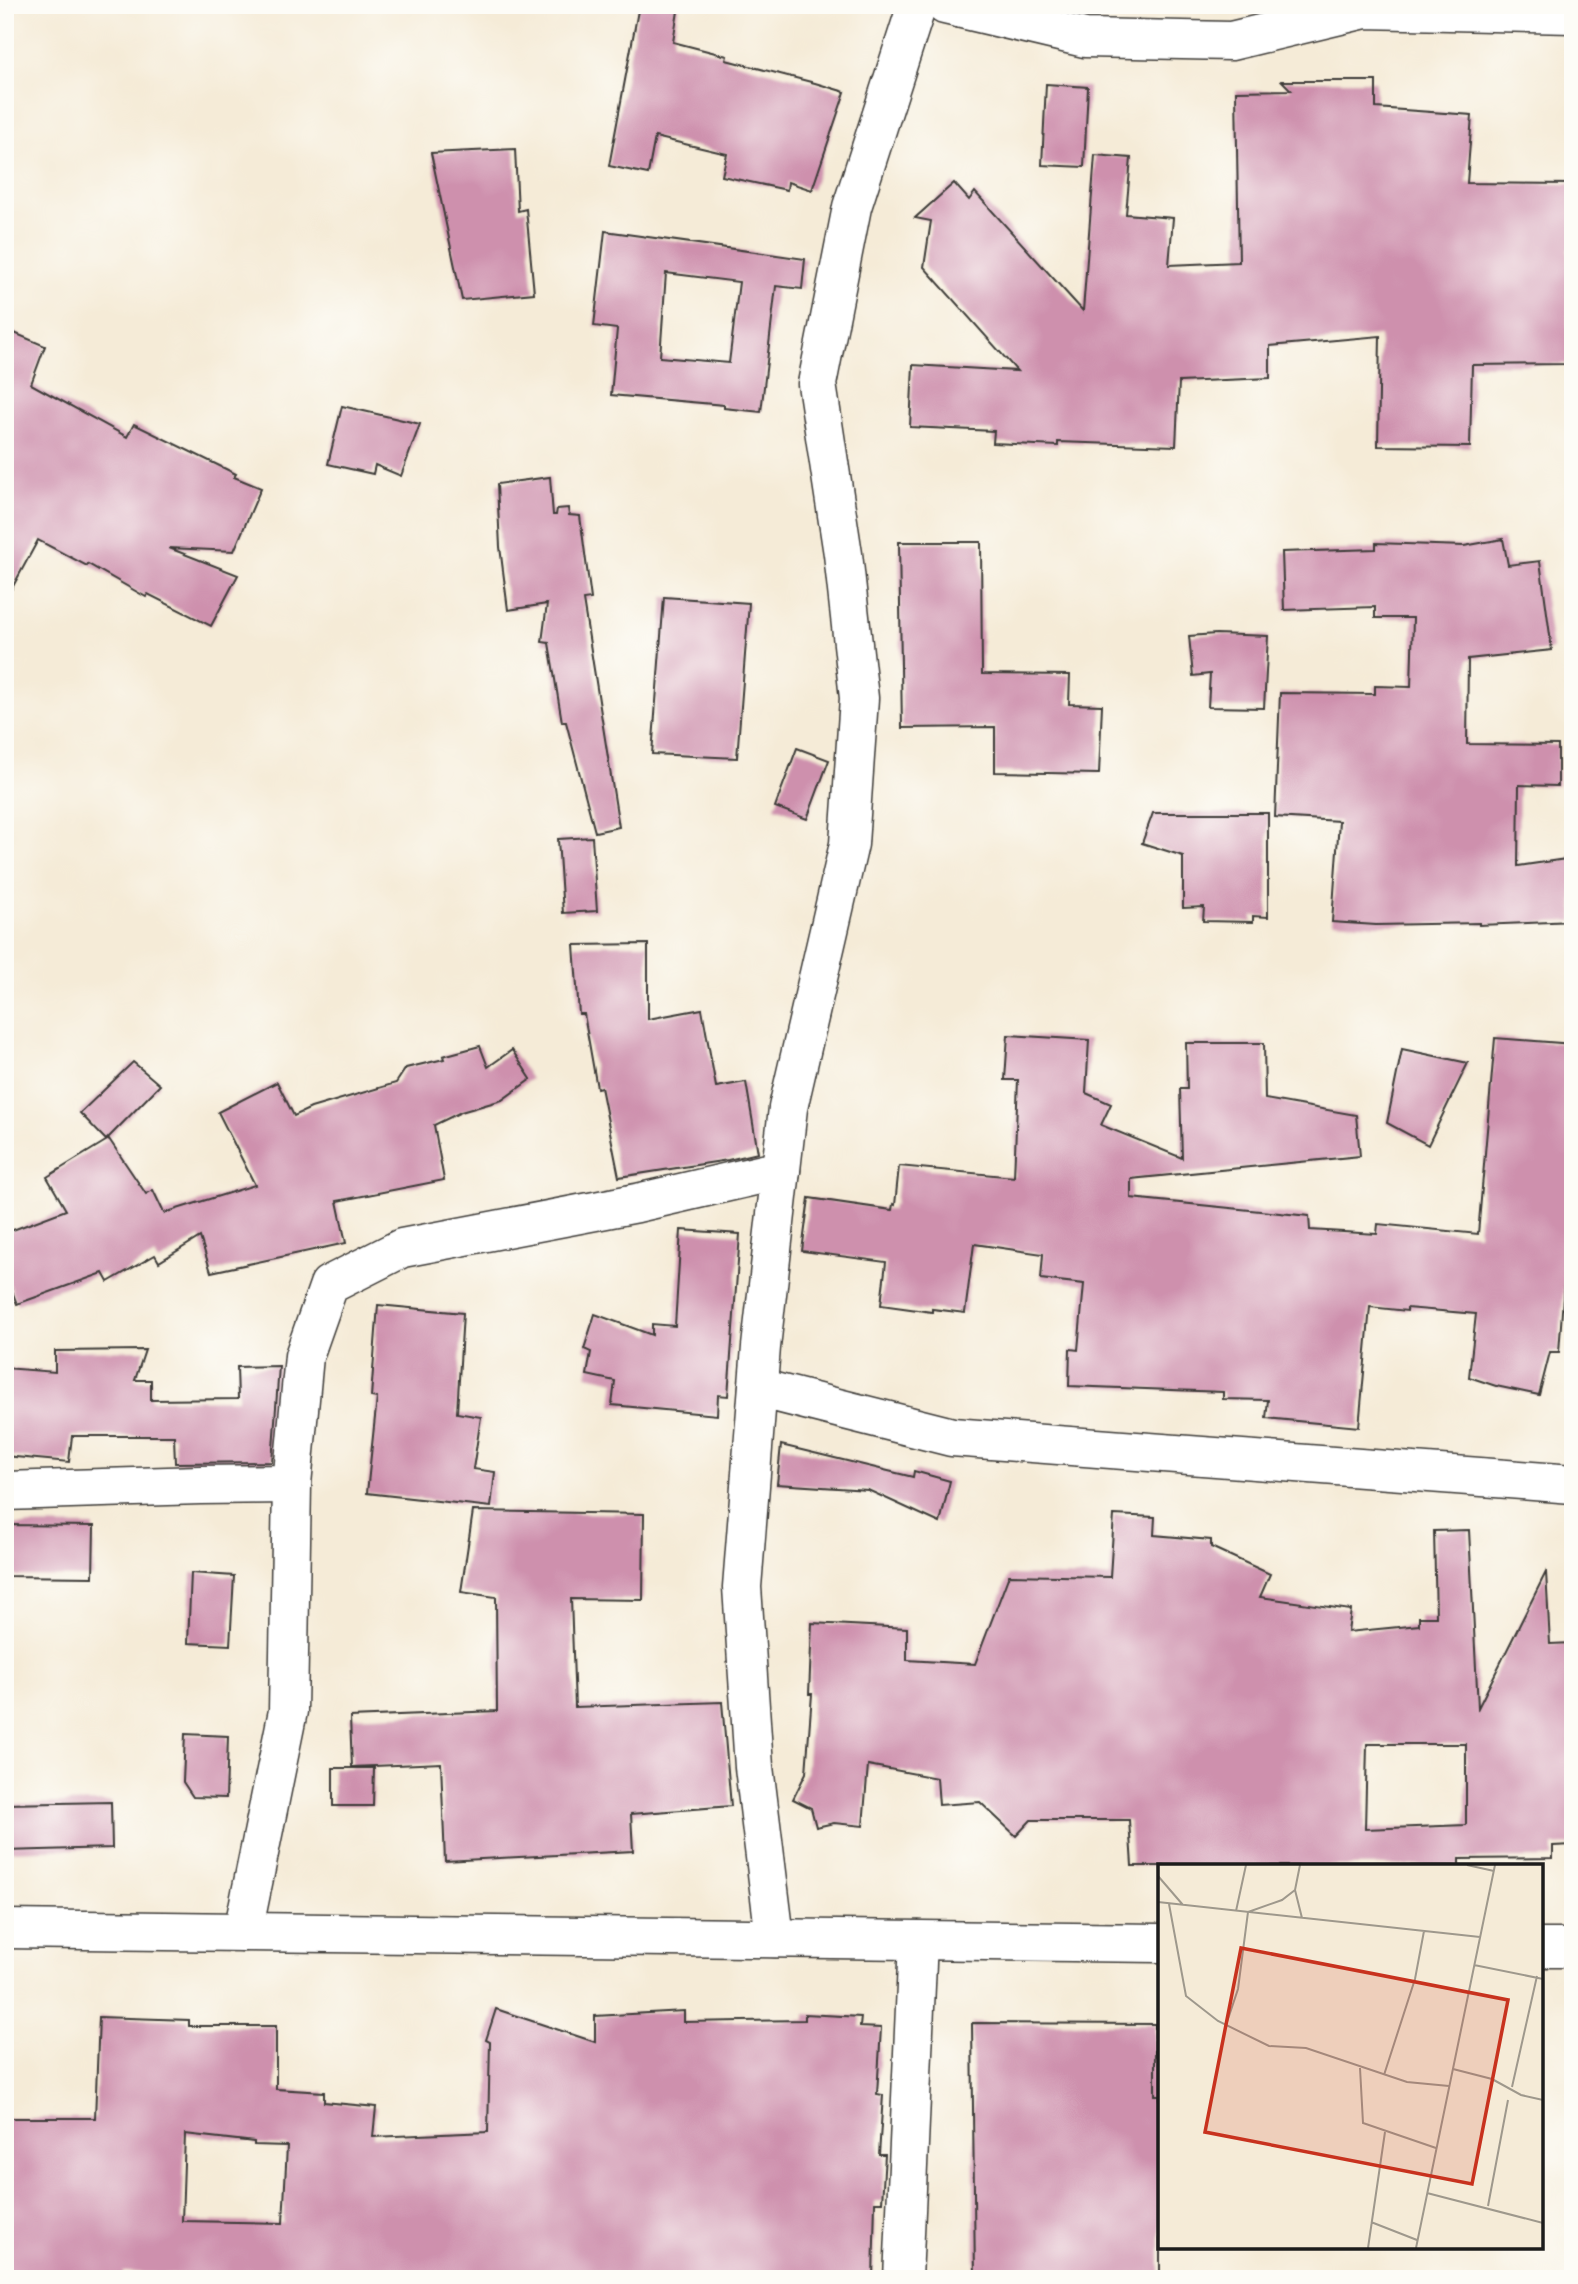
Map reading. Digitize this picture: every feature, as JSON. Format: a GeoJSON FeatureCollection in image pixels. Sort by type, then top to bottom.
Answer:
{"type":"FeatureCollection","features":[{"type":"Feature","properties":{"kind":"street"},"geometry":{"type":"LineString","coordinates":[[775,1938],[754,1767],[742,1587],[758,1388],[788,1108],[849,844],[859,698],[843,554],[817,384],[852,207],[916,5]]}},
{"type":"Feature","properties":{"kind":"street"},"geometry":{"type":"LineString","coordinates":[[945,5],[1086,38],[1231,41],[1365,9],[1573,14]]}},
{"type":"Feature","properties":{"kind":"street"},"geometry":{"type":"LineString","coordinates":[[243,1932],[288,1711],[292,1484],[304,1356],[329,1285],[402,1248],[637,1203],[781,1170]]}},
{"type":"Feature","properties":{"kind":"street"},"geometry":{"type":"LineString","coordinates":[[758,1388],[953,1437],[1573,1484]]}},
{"type":"Feature","properties":{"kind":"street"},"geometry":{"type":"LineString","coordinates":[[5,1492],[292,1484]]}},
{"type":"Feature","properties":{"kind":"street"},"geometry":{"type":"LineString","coordinates":[[5,1929],[1158,1943]]}},
{"type":"Feature","properties":{"kind":"street"},"geometry":{"type":"LineString","coordinates":[[904,2279],[918,1940]]}},
{"type":"Feature","properties":{"kind":"street"},"geometry":{"type":"LineString","coordinates":[[1543,1948],[1573,1948]]}},
{"type":"Feature","properties":{"kind":"building"},"geometry":{"type":"Polygon","coordinates":[[[639,5],[679,5],[673,42],[727,56],[726,60],[845,92],[812,190],[788,182],[787,190],[722,176],[727,154],[655,137],[648,174],[609,166],[639,5]]]}},
{"type":"Feature","properties":{"kind":"building"},"geometry":{"type":"Polygon","coordinates":[[[1282,81],[1376,81],[1376,108],[1472,115],[1467,183],[1573,184],[1573,249],[1568,249],[1568,364],[1472,365],[1470,447],[1378,446],[1380,336],[1270,346],[1270,378],[1179,382],[1176,446],[993,443],[994,431],[910,427],[913,365],[1017,371],[924,267],[931,221],[915,218],[954,183],[969,200],[975,192],[1083,311],[1095,155],[1131,158],[1126,214],[1173,218],[1169,265],[1239,262],[1236,91],[1291,90],[1282,81]]]}},
{"type":"Feature","properties":{"kind":"building"},"geometry":{"type":"Polygon","coordinates":[[[1046,84],[1088,87],[1084,167],[1042,165],[1046,84]]]}},
{"type":"Feature","properties":{"kind":"building"},"geometry":{"type":"Polygon","coordinates":[[[515,149],[518,211],[526,209],[534,293],[462,300],[431,153],[515,149]]]}},
{"type":"Feature","properties":{"kind":"building"},"geometry":{"type":"Polygon","coordinates":[[[605,231],[805,259],[802,289],[776,286],[761,412],[724,408],[724,405],[611,395],[617,329],[594,326],[605,231]],[[666,273],[660,357],[729,363],[739,282],[666,273]]]}},
{"type":"Feature","properties":{"kind":"building"},"geometry":{"type":"Polygon","coordinates":[[[5,329],[45,346],[31,384],[127,437],[134,424],[236,474],[234,477],[261,488],[234,551],[169,548],[238,575],[211,626],[148,594],[146,597],[88,564],[87,566],[38,540],[5,601],[5,329]]]}},
{"type":"Feature","properties":{"kind":"building"},"geometry":{"type":"Polygon","coordinates":[[[342,406],[420,424],[401,476],[375,465],[373,474],[328,464],[342,406]]]}},
{"type":"Feature","properties":{"kind":"building"},"geometry":{"type":"Polygon","coordinates":[[[550,477],[553,515],[556,515],[557,509],[568,508],[569,515],[580,516],[591,599],[583,600],[619,827],[595,832],[566,722],[562,722],[549,643],[542,642],[547,604],[508,610],[500,547],[497,484],[550,477]]]}},
{"type":"Feature","properties":{"kind":"building"},"geometry":{"type":"Polygon","coordinates":[[[1503,539],[1508,565],[1540,561],[1552,650],[1468,659],[1467,744],[1558,745],[1558,786],[1519,785],[1518,866],[1573,858],[1573,921],[1479,925],[1376,925],[1332,922],[1339,821],[1275,817],[1280,693],[1375,694],[1375,686],[1411,687],[1413,618],[1375,618],[1375,607],[1284,610],[1282,552],[1376,549],[1376,543],[1464,546],[1503,539]]]}},
{"type":"Feature","properties":{"kind":"building"},"geometry":{"type":"Polygon","coordinates":[[[899,542],[981,542],[982,674],[1070,675],[1069,704],[1102,705],[1099,774],[995,772],[995,727],[902,728],[899,542]]]}},
{"type":"Feature","properties":{"kind":"building"},"geometry":{"type":"Polygon","coordinates":[[[664,597],[749,603],[737,758],[652,754],[664,597]]]}},
{"type":"Feature","properties":{"kind":"building"},"geometry":{"type":"Polygon","coordinates":[[[1189,636],[1268,636],[1264,708],[1208,707],[1210,674],[1193,676],[1189,636]]]}},
{"type":"Feature","properties":{"kind":"building"},"geometry":{"type":"Polygon","coordinates":[[[797,748],[829,760],[807,819],[775,807],[797,748]]]}},
{"type":"Feature","properties":{"kind":"building"},"geometry":{"type":"Polygon","coordinates":[[[1153,813],[1268,813],[1268,917],[1253,916],[1253,922],[1203,921],[1204,907],[1183,908],[1183,856],[1142,843],[1153,813]]]}},
{"type":"Feature","properties":{"kind":"building"},"geometry":{"type":"Polygon","coordinates":[[[592,837],[597,911],[563,913],[558,839],[592,837]]]}},
{"type":"Feature","properties":{"kind":"building"},"geometry":{"type":"Polygon","coordinates":[[[648,944],[648,1019],[702,1009],[716,1087],[746,1082],[758,1153],[619,1177],[601,1087],[597,1088],[584,1014],[579,1014],[574,945],[648,944]]]}},
{"type":"Feature","properties":{"kind":"building"},"geometry":{"type":"Polygon","coordinates":[[[1008,1035],[1089,1040],[1086,1093],[1111,1104],[1101,1125],[1182,1158],[1180,1089],[1187,1089],[1186,1043],[1264,1043],[1265,1099],[1356,1115],[1360,1156],[1131,1179],[1131,1198],[1309,1216],[1310,1230],[1377,1234],[1378,1224],[1478,1234],[1495,1038],[1573,1044],[1573,1161],[1559,1352],[1550,1352],[1539,1395],[1469,1377],[1476,1314],[1370,1307],[1359,1427],[1266,1418],[1268,1400],[1223,1399],[1223,1392],[1069,1386],[1070,1349],[1078,1350],[1084,1284],[1041,1279],[1043,1254],[974,1244],[965,1313],[932,1309],[932,1312],[881,1305],[886,1262],[802,1251],[809,1198],[892,1210],[893,1204],[895,1205],[899,1166],[1014,1177],[1018,1080],[1005,1080],[1008,1035]]]}},
{"type":"Feature","properties":{"kind":"building"},"geometry":{"type":"Polygon","coordinates":[[[480,1046],[488,1067],[512,1050],[531,1079],[502,1100],[461,1112],[434,1125],[444,1180],[337,1201],[346,1243],[211,1272],[200,1237],[159,1262],[155,1255],[108,1282],[103,1273],[17,1304],[5,1273],[5,1233],[66,1210],[47,1177],[109,1139],[146,1194],[153,1190],[164,1213],[255,1185],[218,1112],[277,1082],[294,1116],[311,1108],[396,1083],[406,1068],[444,1059],[443,1056],[480,1046]]]}},
{"type":"Feature","properties":{"kind":"building"},"geometry":{"type":"Polygon","coordinates":[[[1402,1049],[1468,1063],[1428,1145],[1387,1123],[1402,1049]]]}},
{"type":"Feature","properties":{"kind":"building"},"geometry":{"type":"Polygon","coordinates":[[[133,1062],[160,1085],[106,1140],[80,1113],[133,1062]]]}},
{"type":"Feature","properties":{"kind":"building"},"geometry":{"type":"Polygon","coordinates":[[[681,1230],[740,1234],[728,1396],[718,1395],[717,1415],[612,1405],[615,1381],[587,1375],[591,1352],[584,1349],[595,1314],[652,1335],[652,1324],[675,1326],[681,1230]]]}},
{"type":"Feature","properties":{"kind":"building"},"geometry":{"type":"Polygon","coordinates":[[[378,1305],[463,1313],[457,1413],[481,1417],[473,1469],[495,1472],[491,1507],[367,1493],[377,1398],[371,1397],[378,1305]]]}},
{"type":"Feature","properties":{"kind":"building"},"geometry":{"type":"Polygon","coordinates":[[[145,1350],[135,1380],[151,1380],[151,1400],[238,1399],[237,1367],[279,1366],[272,1462],[175,1463],[174,1436],[72,1436],[69,1462],[5,1456],[5,1368],[55,1372],[55,1351],[145,1350]]]}},
{"type":"Feature","properties":{"kind":"building"},"geometry":{"type":"Polygon","coordinates":[[[781,1445],[913,1477],[914,1471],[950,1481],[940,1523],[868,1490],[777,1484],[781,1445]]]}},
{"type":"Feature","properties":{"kind":"building"},"geometry":{"type":"Polygon","coordinates":[[[473,1511],[644,1514],[643,1600],[571,1599],[575,1707],[722,1702],[731,1806],[631,1814],[633,1851],[445,1861],[441,1763],[352,1767],[350,1717],[497,1711],[496,1597],[461,1592],[473,1511]]]}},
{"type":"Feature","properties":{"kind":"building"},"geometry":{"type":"Polygon","coordinates":[[[1114,1515],[1155,1517],[1154,1535],[1211,1540],[1211,1547],[1270,1574],[1260,1597],[1351,1610],[1348,1632],[1419,1625],[1419,1617],[1436,1617],[1434,1531],[1469,1530],[1478,1708],[1546,1572],[1550,1644],[1573,1643],[1573,1845],[1553,1846],[1553,1858],[1459,1859],[1459,1864],[1132,1866],[1129,1820],[1031,1820],[1016,1836],[980,1802],[939,1805],[937,1778],[868,1765],[863,1826],[834,1823],[816,1827],[811,1808],[793,1799],[806,1773],[812,1694],[809,1694],[812,1623],[907,1628],[907,1660],[975,1664],[1009,1575],[1110,1577],[1114,1515]],[[1367,1744],[1365,1829],[1466,1825],[1466,1744],[1367,1744]]]}},
{"type":"Feature","properties":{"kind":"building"},"geometry":{"type":"Polygon","coordinates":[[[5,1525],[94,1526],[93,1577],[5,1576],[5,1525]]]}},
{"type":"Feature","properties":{"kind":"building"},"geometry":{"type":"Polygon","coordinates":[[[191,1573],[234,1576],[230,1645],[188,1643],[191,1573]]]}},
{"type":"Feature","properties":{"kind":"building"},"geometry":{"type":"Polygon","coordinates":[[[185,1734],[228,1736],[226,1798],[193,1797],[183,1782],[185,1734]]]}},
{"type":"Feature","properties":{"kind":"building"},"geometry":{"type":"Polygon","coordinates":[[[333,1768],[374,1768],[373,1806],[333,1806],[333,1768]]]}},
{"type":"Feature","properties":{"kind":"building"},"geometry":{"type":"Polygon","coordinates":[[[111,1802],[112,1848],[5,1851],[5,1804],[111,1802]]]}},
{"type":"Feature","properties":{"kind":"building"},"geometry":{"type":"Polygon","coordinates":[[[496,2009],[595,2042],[595,2016],[684,2011],[684,2022],[805,2020],[805,2014],[861,2017],[860,2027],[881,2028],[877,2094],[883,2095],[879,2155],[885,2155],[882,2202],[875,2202],[873,2279],[191,2279],[191,2275],[123,2272],[123,2279],[5,2279],[5,2118],[95,2118],[99,2017],[189,2020],[189,2026],[276,2026],[276,2089],[324,2092],[324,2102],[376,2107],[373,2137],[488,2132],[490,2042],[486,2040],[496,2009]],[[185,2134],[182,2221],[283,2223],[287,2146],[254,2145],[254,2142],[185,2134]]]}},
{"type":"Feature","properties":{"kind":"building"},"geometry":{"type":"Polygon","coordinates":[[[972,2023],[1155,2024],[1160,2279],[975,2279],[972,2023]]]}}]}
